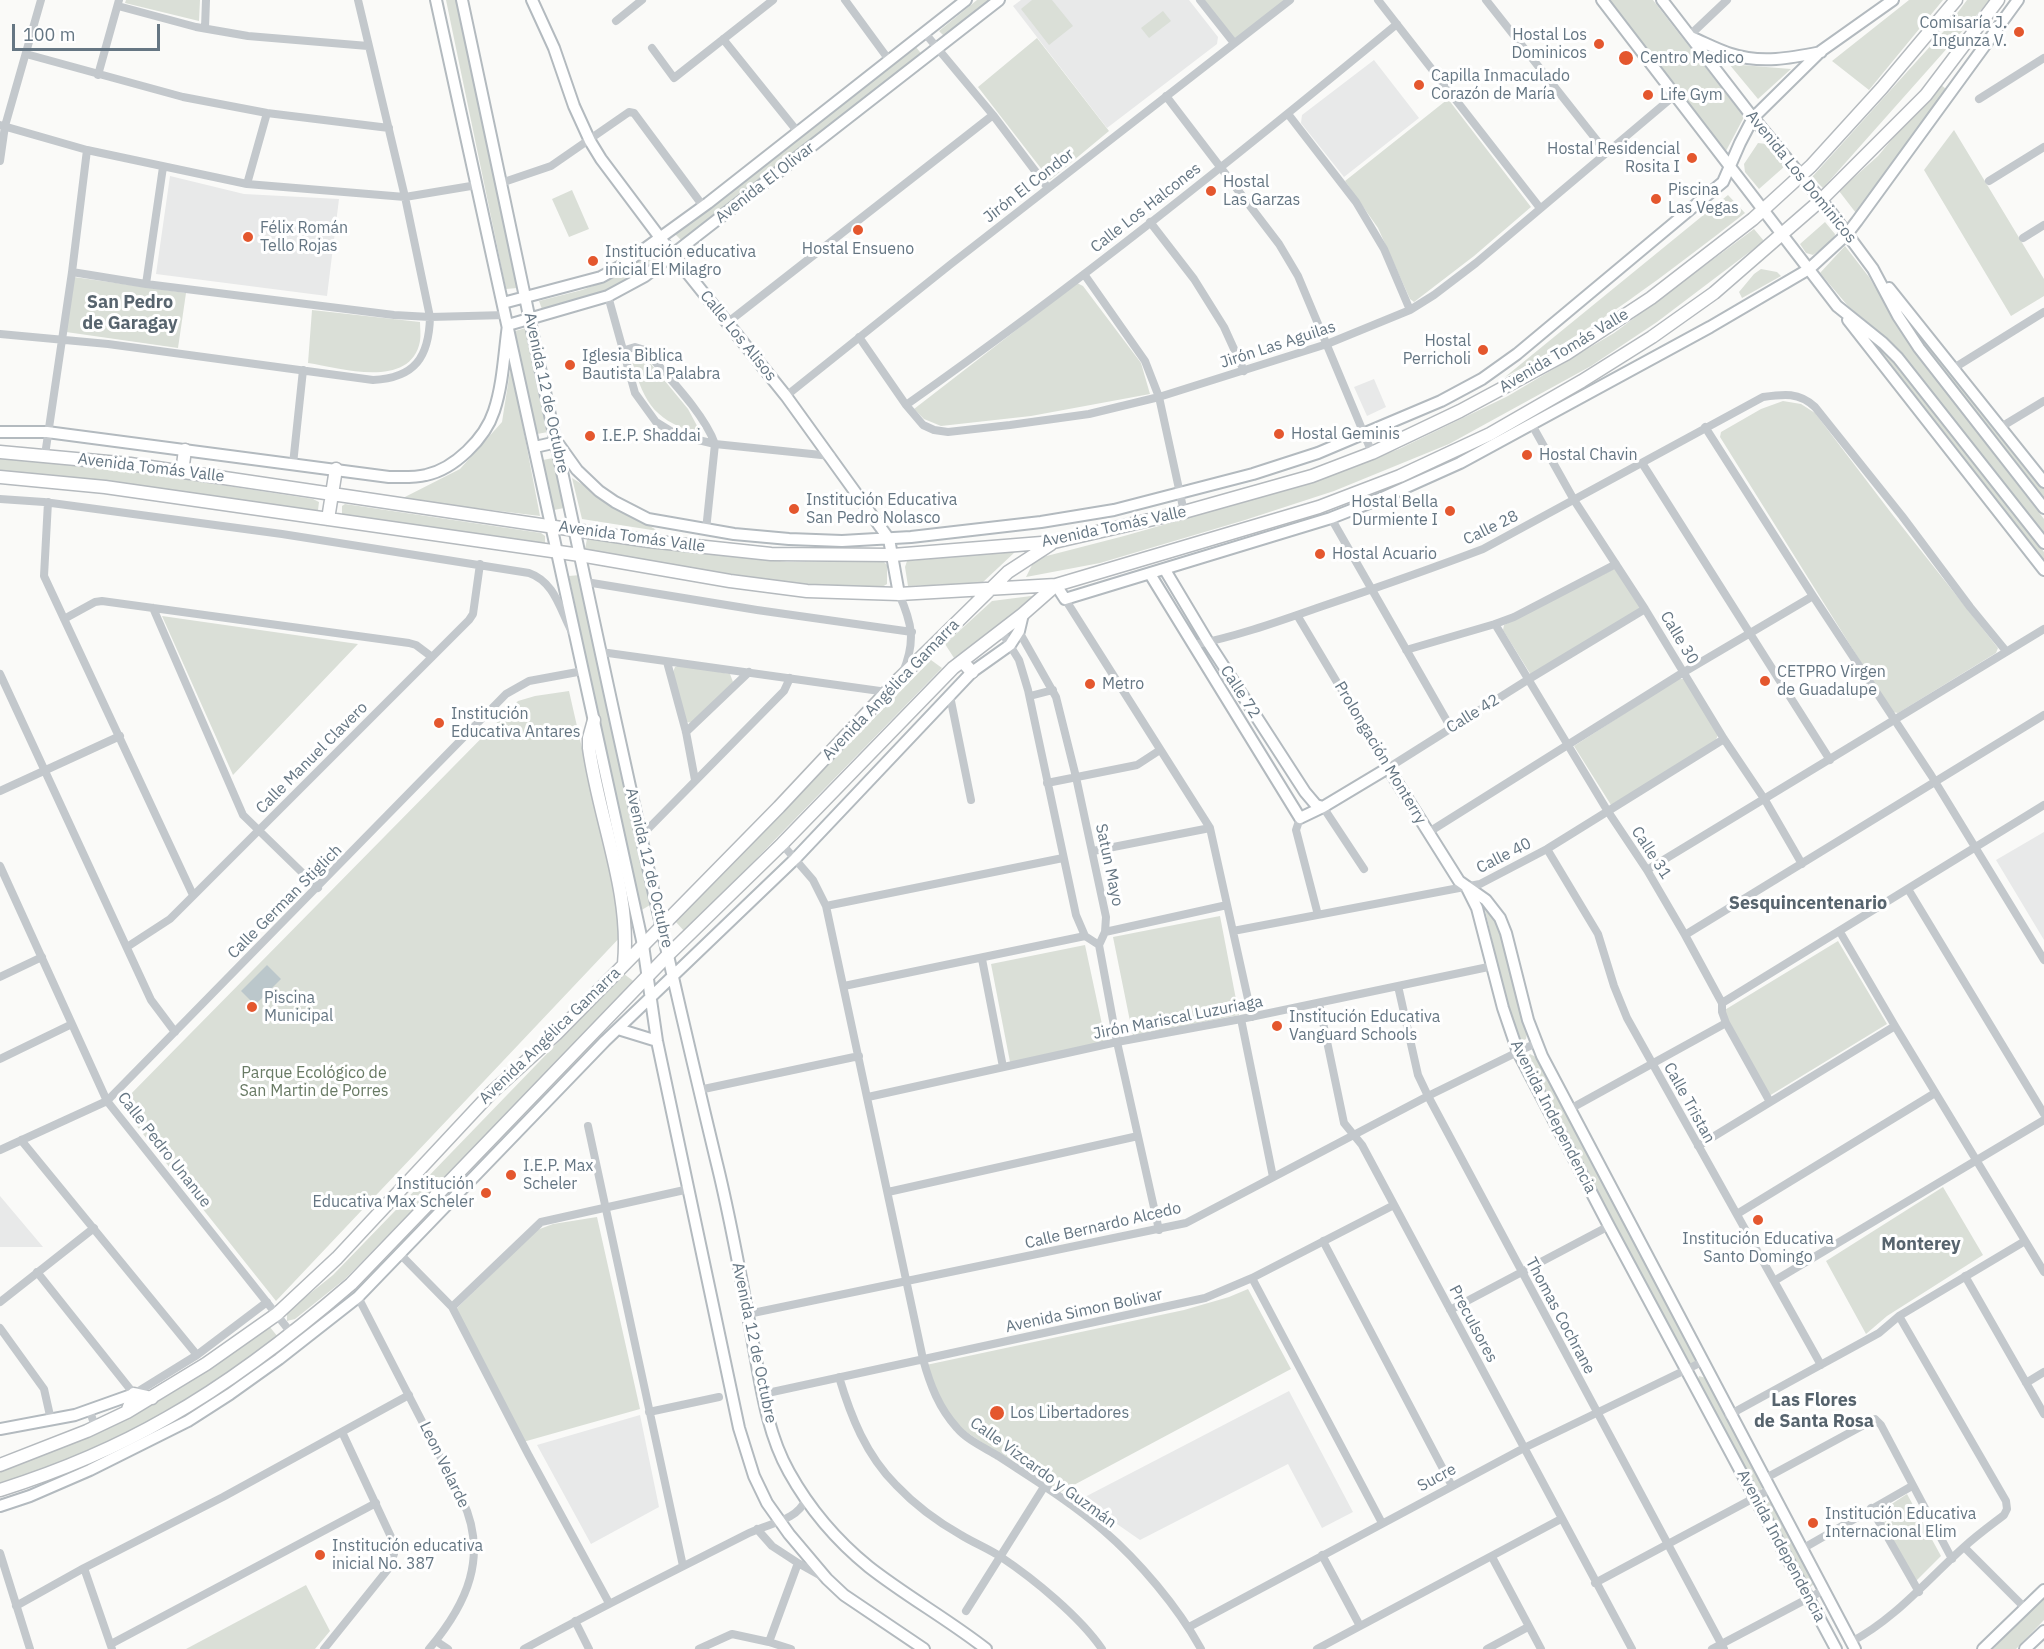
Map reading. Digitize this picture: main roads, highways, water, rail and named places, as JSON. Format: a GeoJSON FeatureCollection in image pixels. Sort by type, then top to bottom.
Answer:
{"type":"FeatureCollection","features":[{"type":"Feature","properties":{"kind":"main road","name":"Avenida 12 de Octubre"},"geometry":{"type":"LineString","coordinates":[[436,0],[643,945],[657,1041],[739,1428],[762,1496],[779,1521],[827,1579],[844,1595],[924,1649]]}},
{"type":"Feature","properties":{"kind":"main road","name":"Avenida 12 de Octubre"},"geometry":{"type":"LineString","coordinates":[[462,0],[641,836],[721,1181],[773,1435],[786,1467],[806,1499],[828,1527],[869,1567],[986,1649]]}},
{"type":"Feature","properties":{"kind":"main road","name":"Calle Los Alisos"},"geometry":{"type":"LineString","coordinates":[[532,0],[554,48],[574,106],[590,141],[673,255],[786,396],[889,539],[899,594]]}},
{"type":"Feature","properties":{"kind":"main road","name":"Avenida El Olivar"},"geometry":{"type":"LineString","coordinates":[[503,303],[601,277],[629,261],[703,206],[966,0]]}},
{"type":"Feature","properties":{"kind":"main road","name":"Avenida El Olivar"},"geometry":{"type":"LineString","coordinates":[[507,320],[531,319],[608,296],[645,276],[999,0]]}},
{"type":"Feature","properties":{"kind":"main road"},"geometry":{"type":"LineString","coordinates":[[1602,0],[1837,306],[2044,570]]}},
{"type":"Feature","properties":{"kind":"main road","name":"Avenida Los Dominicos"},"geometry":{"type":"LineString","coordinates":[[1662,0],[1753,118],[1821,200],[1873,269],[2044,482]]}},
{"type":"Feature","properties":{"kind":"main road","name":"Avenida Tomás Valle"},"geometry":{"type":"LineString","coordinates":[[557,442],[577,470],[615,502],[648,519],[706,530],[789,539],[842,541],[889,539],[1041,522],[1114,510],[1253,474],[1318,453],[1441,400],[1491,373],[1517,354],[1724,182],[1753,118],[1821,51],[1893,0]]}},
{"type":"Feature","properties":{"kind":"main road","name":"Avenida Tomás Valle"},"geometry":{"type":"LineString","coordinates":[[0,452],[45,455],[182,472],[650,541],[761,554],[893,555],[1054,542],[1184,512],[1312,476],[1372,453],[1460,411],[1566,354],[1651,298],[1764,210],[1801,175],[1882,88],[1956,0]]}},
{"type":"Feature","properties":{"kind":"main road","name":"Avenida Tomás Valle"},"geometry":{"type":"LineString","coordinates":[[0,477],[105,487],[580,555],[761,586],[899,594],[1056,585],[1319,507],[1400,476],[1490,434],[1582,381],[1652,337],[1714,293],[1821,200],[1926,95],[1998,0]]}},
{"type":"Feature","properties":{"kind":"main road"},"geometry":{"type":"LineString","coordinates":[[1056,585],[1065,599],[1331,518],[1382,498],[1461,463],[1532,425],[1710,327],[1809,268],[1847,234],[2018,0]]}},
{"type":"Feature","properties":{"kind":"main road"},"geometry":{"type":"LineString","coordinates":[[1690,36],[1732,55],[1762,60],[1791,58],[1821,51]]}},
{"type":"Feature","properties":{"kind":"main road","name":"Avenida Los Dominicos"},"geometry":{"type":"LineString","coordinates":[[1873,269],[1898,316],[1919,348],[2044,508]]}},
{"type":"Feature","properties":{"kind":"main road"},"geometry":{"type":"LineString","coordinates":[[1837,306],[1898,358],[2044,543]]}},
{"type":"Feature","properties":{"kind":"main road","name":"Avenida Tomás Valle"},"geometry":{"type":"LineString","coordinates":[[0,432],[47,432],[389,477],[416,477],[442,470],[458,458],[485,430],[494,413],[507,320]]}},
{"type":"Feature","properties":{"kind":"main road"},"geometry":{"type":"LineString","coordinates":[[535,447],[557,442]]}},
{"type":"Feature","properties":{"kind":"main road"},"geometry":{"type":"LineString","coordinates":[[182,472],[185,450]]}},
{"type":"Feature","properties":{"kind":"main road"},"geometry":{"type":"LineString","coordinates":[[328,519],[336,469]]}},
{"type":"Feature","properties":{"kind":"main road","name":"Avenida Angélica Gamarra"},"geometry":{"type":"LineString","coordinates":[[0,1465],[127,1412],[206,1365],[277,1314],[336,1258],[491,1093],[556,1034],[779,807],[900,678],[1008,572],[1054,542]]}},
{"type":"Feature","properties":{"kind":"main road","name":"Calle 72"},"geometry":{"type":"LineString","coordinates":[[1165,570],[1208,642],[1305,792],[1316,805],[1323,807]]}},
{"type":"Feature","properties":{"kind":"main road"},"geometry":{"type":"LineString","coordinates":[[1150,574],[1289,800],[1305,792]]}},
{"type":"Feature","properties":{"kind":"main road","name":"Avenida Angélica Gamarra"},"geometry":{"type":"LineString","coordinates":[[0,1491],[98,1453],[158,1423],[200,1398],[292,1334],[351,1284],[668,955],[782,844],[953,668],[1001,630],[1018,622],[1056,585]]}},
{"type":"Feature","properties":{"kind":"main road","name":"Avenida Angélica Gamarra"},"geometry":{"type":"LineString","coordinates":[[0,1506],[30,1496],[90,1470],[188,1421],[247,1383],[328,1323],[358,1297],[618,1029],[795,859],[972,672],[1010,645],[1018,622]]}},
{"type":"Feature","properties":{"kind":"main road"},"geometry":{"type":"LineString","coordinates":[[962,661],[972,672]]}},
{"type":"Feature","properties":{"kind":"main road"},"geometry":{"type":"LineString","coordinates":[[594,720],[589,748],[619,890],[625,932],[624,964]]}},
{"type":"Feature","properties":{"kind":"main road","name":"Calle 42"},"geometry":{"type":"LineString","coordinates":[[1289,800],[1300,818],[1388,768]]}},
{"type":"Feature","properties":{"kind":"main road","name":"Prolongación Monterry"},"geometry":{"type":"LineString","coordinates":[[1388,768],[1454,874],[1467,888]]}},
{"type":"Feature","properties":{"kind":"main road","name":"Avenida Independencia"},"geometry":{"type":"LineString","coordinates":[[1467,888],[1477,908],[1503,1008],[1518,1052],[1836,1649]]}},
{"type":"Feature","properties":{"kind":"main road","name":"Avenida Independencia"},"geometry":{"type":"LineString","coordinates":[[1467,888],[1486,900],[1500,918],[1536,1043],[1729,1415],[1853,1645]]}},
{"type":"Feature","properties":{"kind":"main road"},"geometry":{"type":"LineString","coordinates":[[618,1029],[657,1041]]}},
{"type":"Feature","properties":{"kind":"main road","name":"Leon Velarde"},"geometry":{"type":"LineString","coordinates":[[351,1284],[358,1297]]}},
{"type":"Feature","properties":{"kind":"main road"},"geometry":{"type":"LineString","coordinates":[[0,1429],[90,1411],[134,1394],[152,1398]]}},
{"type":"Feature","properties":{"kind":"main road"},"geometry":{"type":"LineString","coordinates":[[127,1412],[134,1394]]}},
{"type":"Feature","properties":{"kind":"main road"},"geometry":{"type":"LineString","coordinates":[[1983,1649],[2044,1590]]}},
{"type":"Feature","properties":{"kind":"main road"},"geometry":{"type":"LineString","coordinates":[[2025,1649],[2044,1631]]}},
{"type":"Feature","properties":{"kind":"place","name":"Comisaría J. Ingunza V."},"geometry":{"type":"Point","coordinates":[2019,32]}},
{"type":"Feature","properties":{"kind":"place","name":"Hostal Los Dominicos"},"geometry":{"type":"Point","coordinates":[1599,44]}},
{"type":"Feature","properties":{"kind":"place","name":"Centro Medico"},"geometry":{"type":"Point","coordinates":[1626,58]}},
{"type":"Feature","properties":{"kind":"place","name":"Capilla Inmaculado Corazón de María"},"geometry":{"type":"Point","coordinates":[1419,85]}},
{"type":"Feature","properties":{"kind":"place","name":"Life Gym"},"geometry":{"type":"Point","coordinates":[1648,95]}},
{"type":"Feature","properties":{"kind":"place","name":"Hostal Residencial Rosita I"},"geometry":{"type":"Point","coordinates":[1692,158]}},
{"type":"Feature","properties":{"kind":"place","name":"Hostal Las Garzas"},"geometry":{"type":"Point","coordinates":[1211,191]}},
{"type":"Feature","properties":{"kind":"place","name":"Piscina Las Vegas"},"geometry":{"type":"Point","coordinates":[1656,199]}},
{"type":"Feature","properties":{"kind":"place","name":"Hostal Ensueno"},"geometry":{"type":"Point","coordinates":[858,230]}},
{"type":"Feature","properties":{"kind":"place","name":"Félix Román Tello Rojas"},"geometry":{"type":"Point","coordinates":[248,237]}},
{"type":"Feature","properties":{"kind":"place","name":"Institución educativa inicial El Milagro"},"geometry":{"type":"Point","coordinates":[593,261]}},
{"type":"Feature","properties":{"kind":"place","name":"Hostal Perricholi"},"geometry":{"type":"Point","coordinates":[1483,350]}},
{"type":"Feature","properties":{"kind":"place","name":"Iglesia Biblica Bautista La Palabra"},"geometry":{"type":"Point","coordinates":[570,365]}},
{"type":"Feature","properties":{"kind":"place","name":"Hostal Geminis"},"geometry":{"type":"Point","coordinates":[1279,434]}},
{"type":"Feature","properties":{"kind":"place","name":"I.E.P. Shaddai"},"geometry":{"type":"Point","coordinates":[590,436]}},
{"type":"Feature","properties":{"kind":"place","name":"Hostal Chavin"},"geometry":{"type":"Point","coordinates":[1527,455]}},
{"type":"Feature","properties":{"kind":"place","name":"Institución Educativa San Pedro Nolasco"},"geometry":{"type":"Point","coordinates":[794,509]}},
{"type":"Feature","properties":{"kind":"place","name":"Hostal Bella Durmiente I"},"geometry":{"type":"Point","coordinates":[1450,511]}},
{"type":"Feature","properties":{"kind":"place","name":"Hostal Acuario"},"geometry":{"type":"Point","coordinates":[1320,554]}},
{"type":"Feature","properties":{"kind":"place","name":"CETPRO Virgen de Guadalupe"},"geometry":{"type":"Point","coordinates":[1765,681]}},
{"type":"Feature","properties":{"kind":"place","name":"Metro"},"geometry":{"type":"Point","coordinates":[1090,684]}},
{"type":"Feature","properties":{"kind":"place","name":"Institución Educativa Antares"},"geometry":{"type":"Point","coordinates":[439,723]}},
{"type":"Feature","properties":{"kind":"place","name":"Piscina Municipal"},"geometry":{"type":"Point","coordinates":[252,1007]}},
{"type":"Feature","properties":{"kind":"place","name":"Institución Educativa Vanguard Schools"},"geometry":{"type":"Point","coordinates":[1277,1026]}},
{"type":"Feature","properties":{"kind":"place","name":"I.E.P. Max Scheler"},"geometry":{"type":"Point","coordinates":[511,1175]}},
{"type":"Feature","properties":{"kind":"place","name":"Institución Educativa Max Scheler"},"geometry":{"type":"Point","coordinates":[486,1193]}},
{"type":"Feature","properties":{"kind":"place","name":"Institución Educativa Santo Domingo"},"geometry":{"type":"Point","coordinates":[1758,1220]}},
{"type":"Feature","properties":{"kind":"place","name":"Los Libertadores"},"geometry":{"type":"Point","coordinates":[997,1413]}},
{"type":"Feature","properties":{"kind":"place","name":"Institución Educativa Internacional Elim"},"geometry":{"type":"Point","coordinates":[1813,1523]}},
{"type":"Feature","properties":{"kind":"place","name":"Institución educativa inicial No. 387"},"geometry":{"type":"Point","coordinates":[320,1555]}},
{"type":"Feature","properties":{"kind":"district","name":"San Pedro de Garagay"},"geometry":{"type":"Point","coordinates":[130,313]}},
{"type":"Feature","properties":{"kind":"district","name":"Sesquincentenario"},"geometry":{"type":"Point","coordinates":[1808,904]}},
{"type":"Feature","properties":{"kind":"district","name":"Monterey"},"geometry":{"type":"Point","coordinates":[1921,1245]}},
{"type":"Feature","properties":{"kind":"district","name":"Las Flores de Santa Rosa"},"geometry":{"type":"Point","coordinates":[1814,1411]}},
{"type":"Feature","properties":{"kind":"park label","name":"Parque Ecológico de San Martin de Porres"},"geometry":{"type":"Point","coordinates":[314,1082]}}]}
